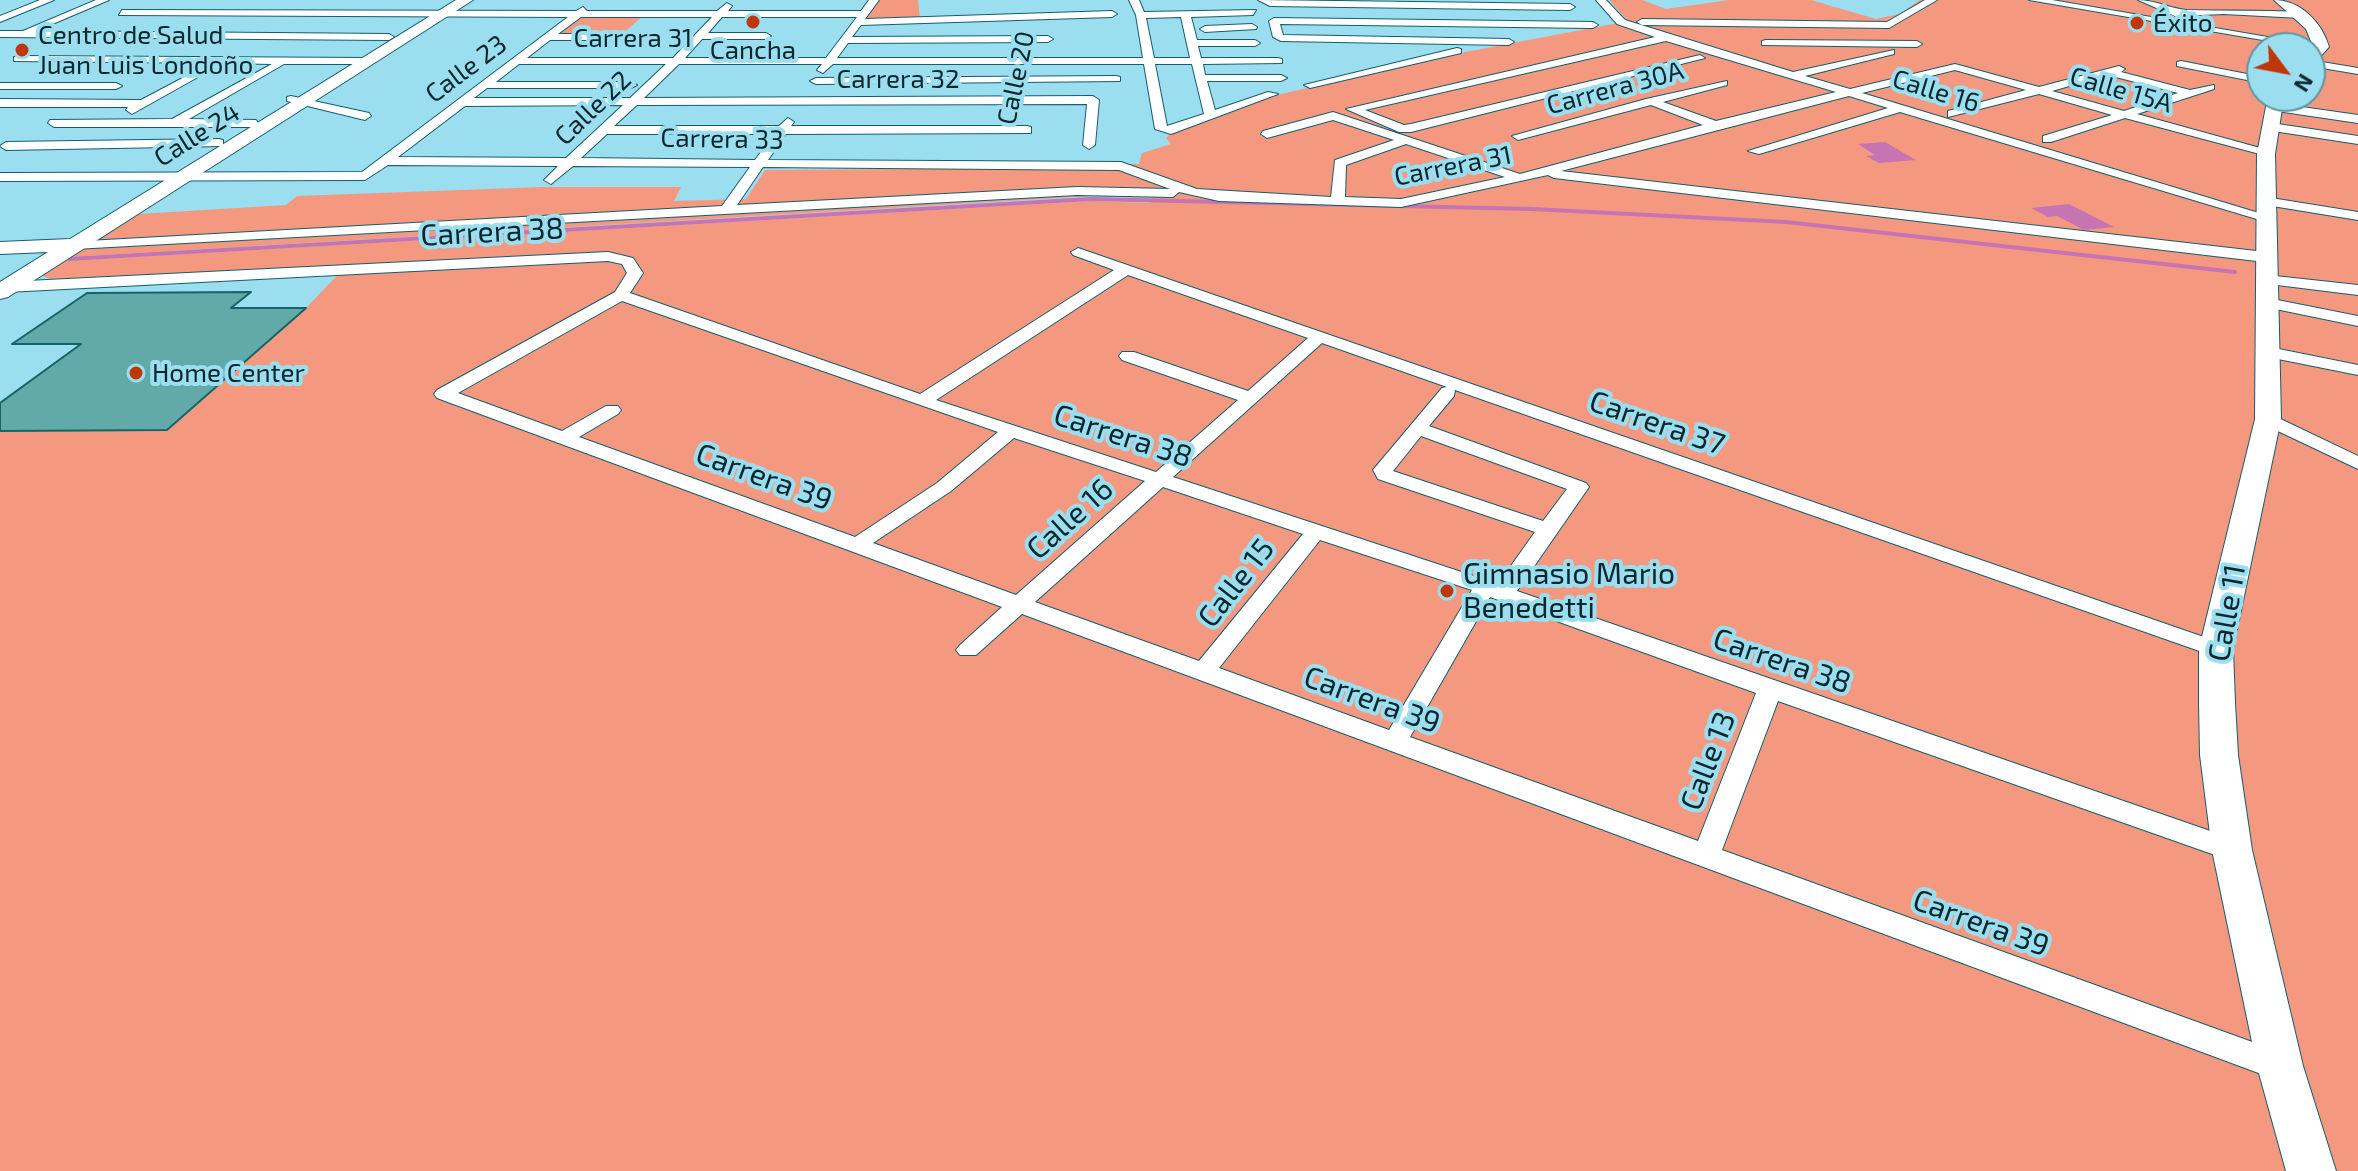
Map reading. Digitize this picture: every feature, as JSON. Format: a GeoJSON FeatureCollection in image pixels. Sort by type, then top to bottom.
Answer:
{"type":"FeatureCollection","features":[{"type":"Feature","properties":{"kind":"street"},"geometry":{"type":"LineString","coordinates":[[0,19],[49,0]]}},
{"type":"Feature","properties":{"kind":"street"},"geometry":{"type":"LineString","coordinates":[[19,34],[104,0]]}},
{"type":"Feature","properties":{"kind":"street"},"geometry":{"type":"LineString","coordinates":[[110,18],[153,0]]}},
{"type":"Feature","properties":{"kind":"street"},"geometry":{"type":"LineString","coordinates":[[154,37],[234,0]]}},
{"type":"Feature","properties":{"kind":"street"},"geometry":{"type":"LineString","coordinates":[[309,37],[376,0]]}},
{"type":"Feature","properties":{"kind":"street","name":"Calle 24"},"geometry":{"type":"LineString","coordinates":[[359,61],[389,37],[466,0]]}},
{"type":"Feature","properties":{"kind":"street","name":"Calle 23"},"geometry":{"type":"LineString","coordinates":[[172,178],[365,176],[596,0]]}},
{"type":"Feature","properties":{"kind":"street","name":"Calle 22"},"geometry":{"type":"LineString","coordinates":[[551,180],[675,62],[734,0]]}},
{"type":"Feature","properties":{"kind":"street"},"geometry":{"type":"LineString","coordinates":[[727,209],[874,0]]}},
{"type":"Feature","properties":{"kind":"street","name":"Calle 20"},"geometry":{"type":"LineString","coordinates":[[1023,148],[1044,62],[1051,16],[1050,0]]}},
{"type":"Feature","properties":{"kind":"street"},"geometry":{"type":"LineString","coordinates":[[1134,0],[1141,15],[1161,129],[1171,130],[1272,94],[1218,96],[1199,78],[1185,14]]}},
{"type":"Feature","properties":{"kind":"street"},"geometry":{"type":"LineString","coordinates":[[1263,0],[1270,3],[1572,5],[1562,0]]}},
{"type":"Feature","properties":{"kind":"street","name":"Calle 16"},"geometry":{"type":"LineString","coordinates":[[1601,0],[1621,22],[1662,39],[2265,209]]}},
{"type":"Feature","properties":{"kind":"street"},"geometry":{"type":"LineString","coordinates":[[1621,22],[1889,25],[1932,0]]}},
{"type":"Feature","properties":{"kind":"street"},"geometry":{"type":"LineString","coordinates":[[2037,0],[2047,0]]}},
{"type":"Feature","properties":{"kind":"street"},"geometry":{"type":"LineString","coordinates":[[2037,0],[2134,16],[2246,41]]}},
{"type":"Feature","properties":{"kind":"street"},"geometry":{"type":"LineString","coordinates":[[2089,0],[2121,10],[2110,12]]}},
{"type":"Feature","properties":{"kind":"street"},"geometry":{"type":"LineString","coordinates":[[2143,0],[2183,13]]}},
{"type":"Feature","properties":{"kind":"street"},"geometry":{"type":"LineString","coordinates":[[2203,0],[2224,11]]}},
{"type":"Feature","properties":{"kind":"street"},"geometry":{"type":"LineString","coordinates":[[2281,0],[2301,15],[2314,32]]}},
{"type":"Feature","properties":{"kind":"street"},"geometry":{"type":"LineString","coordinates":[[1398,2],[1409,41],[1467,64]]}},
{"type":"Feature","properties":{"kind":"street"},"geometry":{"type":"LineString","coordinates":[[983,3],[983,19]]}},
{"type":"Feature","properties":{"kind":"street"},"geometry":{"type":"LineString","coordinates":[[925,6],[925,21]]}},
{"type":"Feature","properties":{"kind":"street"},"geometry":{"type":"LineString","coordinates":[[122,13],[351,13],[442,9],[579,13],[787,13],[925,21],[1112,14]]}},
{"type":"Feature","properties":{"kind":"street","name":"Calle 24"},"geometry":{"type":"LineString","coordinates":[[3,282],[442,9]]}},
{"type":"Feature","properties":{"kind":"street"},"geometry":{"type":"LineString","coordinates":[[2134,16],[2224,11],[2301,15]]}},
{"type":"Feature","properties":{"kind":"street"},"geometry":{"type":"LineString","coordinates":[[1141,15],[1253,12]]}},
{"type":"Feature","properties":{"kind":"street"},"geometry":{"type":"LineString","coordinates":[[187,61],[284,13]]}},
{"type":"Feature","properties":{"kind":"street"},"geometry":{"type":"LineString","coordinates":[[596,62],[649,13]]}},
{"type":"Feature","properties":{"kind":"street"},"geometry":{"type":"LineString","coordinates":[[744,61],[787,13]]}},
{"type":"Feature","properties":{"kind":"street"},"geometry":{"type":"LineString","coordinates":[[1509,42],[1281,38],[1274,21],[1587,24],[1594,27],[1537,37]]}},
{"type":"Feature","properties":{"kind":"street"},"geometry":{"type":"LineString","coordinates":[[97,24],[14,61],[359,61]]}},
{"type":"Feature","properties":{"kind":"street"},"geometry":{"type":"LineString","coordinates":[[1188,29],[1252,27]]}},
{"type":"Feature","properties":{"kind":"street"},"geometry":{"type":"LineString","coordinates":[[0,34],[389,37]]}},
{"type":"Feature","properties":{"kind":"street"},"geometry":{"type":"LineString","coordinates":[[698,36],[766,36]]}},
{"type":"Feature","properties":{"kind":"street"},"geometry":{"type":"LineString","coordinates":[[549,37],[623,37]]}},
{"type":"Feature","properties":{"kind":"street"},"geometry":{"type":"LineString","coordinates":[[844,40],[1048,39]]}},
{"type":"Feature","properties":{"kind":"street"},"geometry":{"type":"LineString","coordinates":[[1310,85],[1441,54],[1523,39]]}},
{"type":"Feature","properties":{"kind":"street"},"geometry":{"type":"LineString","coordinates":[[1662,39],[1702,56],[1411,128],[1403,129],[1352,109],[1494,75],[1662,39]]}},
{"type":"Feature","properties":{"kind":"street"},"geometry":{"type":"LineString","coordinates":[[1191,43],[1255,43]]}},
{"type":"Feature","properties":{"kind":"street"},"geometry":{"type":"LineString","coordinates":[[1794,75],[1918,45],[1766,43],[1839,63]]}},
{"type":"Feature","properties":{"kind":"street"},"geometry":{"type":"LineString","coordinates":[[2326,60],[2358,71]]}},
{"type":"Feature","properties":{"kind":"street"},"geometry":{"type":"LineString","coordinates":[[175,122],[282,61]]}},
{"type":"Feature","properties":{"kind":"street","name":"Carrera 31"},"geometry":{"type":"LineString","coordinates":[[517,61],[1278,61]]}},
{"type":"Feature","properties":{"kind":"street"},"geometry":{"type":"LineString","coordinates":[[141,74],[166,62]]}},
{"type":"Feature","properties":{"kind":"street"},"geometry":{"type":"LineString","coordinates":[[108,123],[222,62]]}},
{"type":"Feature","properties":{"kind":"street"},"geometry":{"type":"LineString","coordinates":[[2181,64],[2246,77]]}},
{"type":"Feature","properties":{"kind":"street","name":"Carrera 31"},"geometry":{"type":"LineString","coordinates":[[1058,165],[1121,166],[1194,193],[1401,203],[1541,173],[1715,125],[1949,68],[1963,68]]}},
{"type":"Feature","properties":{"kind":"street","name":"Calle 15A"},"geometry":{"type":"LineString","coordinates":[[1963,68],[2266,154]]}},
{"type":"Feature","properties":{"kind":"street"},"geometry":{"type":"LineString","coordinates":[[1481,69],[1544,94]]}},
{"type":"Feature","properties":{"kind":"street"},"geometry":{"type":"LineString","coordinates":[[1952,114],[2114,70],[2191,93]]}},
{"type":"Feature","properties":{"kind":"street"},"geometry":{"type":"LineString","coordinates":[[1199,78],[1281,78]]}},
{"type":"Feature","properties":{"kind":"street"},"geometry":{"type":"LineString","coordinates":[[798,87],[814,84],[1116,79]]}},
{"type":"Feature","properties":{"kind":"street"},"geometry":{"type":"LineString","coordinates":[[3,147],[128,80]]}},
{"type":"Feature","properties":{"kind":"street","name":"Carrera 30A"},"geometry":{"type":"LineString","coordinates":[[1518,136],[1723,83]]}},
{"type":"Feature","properties":{"kind":"street"},"geometry":{"type":"LineString","coordinates":[[485,85],[665,85]]}},
{"type":"Feature","properties":{"kind":"street"},"geometry":{"type":"LineString","coordinates":[[0,86],[116,86]]}},
{"type":"Feature","properties":{"kind":"street"},"geometry":{"type":"LineString","coordinates":[[2047,139],[2210,87]]}},
{"type":"Feature","properties":{"kind":"street"},"geometry":{"type":"LineString","coordinates":[[1210,116],[1218,96]]}},
{"type":"Feature","properties":{"kind":"street"},"geometry":{"type":"LineString","coordinates":[[297,100],[365,116]]}},
{"type":"Feature","properties":{"kind":"street","name":"Calle 24"},"geometry":{"type":"LineString","coordinates":[[3,282],[29,274],[68,240],[104,226],[219,143],[297,100]]}},
{"type":"Feature","properties":{"kind":"street","name":"Carrera 32"},"geometry":{"type":"LineString","coordinates":[[463,102],[1093,100],[1089,145]]}},
{"type":"Feature","properties":{"kind":"street"},"geometry":{"type":"LineString","coordinates":[[1650,101],[1715,125]]}},
{"type":"Feature","properties":{"kind":"street"},"geometry":{"type":"LineString","coordinates":[[0,103],[144,104]]}},
{"type":"Feature","properties":{"kind":"street"},"geometry":{"type":"LineString","coordinates":[[0,118],[31,103]]}},
{"type":"Feature","properties":{"kind":"street"},"geometry":{"type":"LineString","coordinates":[[1754,151],[1900,108]]}},
{"type":"Feature","properties":{"kind":"street","name":"Calle 11"},"geometry":{"type":"LineString","coordinates":[[2274,112],[2266,154],[2268,419],[2216,649],[2219,755],[2232,850],[2280,1066],[2311,1171]]}},
{"type":"Feature","properties":{"kind":"street"},"geometry":{"type":"LineString","coordinates":[[2280,112],[2358,140]]}},
{"type":"Feature","properties":{"kind":"street"},"geometry":{"type":"LineString","coordinates":[[2293,112],[2358,119]]}},
{"type":"Feature","properties":{"kind":"street"},"geometry":{"type":"LineString","coordinates":[[1267,134],[1333,116],[1520,178]]}},
{"type":"Feature","properties":{"kind":"street"},"geometry":{"type":"LineString","coordinates":[[42,128],[108,123],[252,123]]}},
{"type":"Feature","properties":{"kind":"street"},"geometry":{"type":"LineString","coordinates":[[605,130],[781,131],[1023,148]]}},
{"type":"Feature","properties":{"kind":"street"},"geometry":{"type":"LineString","coordinates":[[1338,201],[1340,163],[1407,140]]}},
{"type":"Feature","properties":{"kind":"street"},"geometry":{"type":"LineString","coordinates":[[3,147],[219,143]]}},
{"type":"Feature","properties":{"kind":"street","name":"Carrera 33"},"geometry":{"type":"LineString","coordinates":[[386,161],[758,164],[1023,148],[1058,165]]}},
{"type":"Feature","properties":{"kind":"street"},"geometry":{"type":"LineString","coordinates":[[1541,173],[2265,257]]}},
{"type":"Feature","properties":{"kind":"street"},"geometry":{"type":"LineString","coordinates":[[0,177],[172,178]]}},
{"type":"Feature","properties":{"kind":"street"},"geometry":{"type":"LineString","coordinates":[[0,248],[68,240],[1077,191],[1194,193]]}},
{"type":"Feature","properties":{"kind":"street"},"geometry":{"type":"LineString","coordinates":[[2265,209],[2358,216]]}},
{"type":"Feature","properties":{"kind":"street","name":"Carrera 37"},"geometry":{"type":"LineString","coordinates":[[1078,252],[2216,649]]}},
{"type":"Feature","properties":{"kind":"street","name":"Carrera 38"},"geometry":{"type":"LineString","coordinates":[[3,282],[608,256],[628,261],[635,273],[621,295],[922,401],[1494,591],[2232,850]]}},
{"type":"Feature","properties":{"kind":"street"},"geometry":{"type":"LineString","coordinates":[[922,401],[1126,269]]}},
{"type":"Feature","properties":{"kind":"street"},"geometry":{"type":"LineString","coordinates":[[2266,280],[2335,290],[2358,290]]}},
{"type":"Feature","properties":{"kind":"street","name":"Carrera 39"},"geometry":{"type":"LineString","coordinates":[[621,295],[443,394],[2280,1066]]}},
{"type":"Feature","properties":{"kind":"street"},"geometry":{"type":"LineString","coordinates":[[2267,303],[2358,321]]}},
{"type":"Feature","properties":{"kind":"street","name":"Calle 16"},"geometry":{"type":"LineString","coordinates":[[968,650],[1319,337]]}},
{"type":"Feature","properties":{"kind":"street"},"geometry":{"type":"LineString","coordinates":[[2269,352],[2358,370]]}},
{"type":"Feature","properties":{"kind":"street"},"geometry":{"type":"LineString","coordinates":[[1128,356],[1250,398]]}},
{"type":"Feature","properties":{"kind":"street"},"geometry":{"type":"LineString","coordinates":[[1448,392],[1383,470],[1385,475],[1549,530]]}},
{"type":"Feature","properties":{"kind":"street"},"geometry":{"type":"LineString","coordinates":[[563,438],[612,410]]}},
{"type":"Feature","properties":{"kind":"street"},"geometry":{"type":"LineString","coordinates":[[2268,419],[2358,463]]}},
{"type":"Feature","properties":{"kind":"street"},"geometry":{"type":"LineString","coordinates":[[1394,742],[1494,591],[1513,577],[1579,487],[1419,429]]}},
{"type":"Feature","properties":{"kind":"street"},"geometry":{"type":"LineString","coordinates":[[856,545],[944,487],[1011,431]]}},
{"type":"Feature","properties":{"kind":"street","name":"Calle 15"},"geometry":{"type":"LineString","coordinates":[[1203,672],[1316,531]]}},
{"type":"Feature","properties":{"kind":"street","name":"Calle 13"},"geometry":{"type":"LineString","coordinates":[[1706,856],[1770,689]]}},
{"type":"Feature","properties":{"kind":"shaded area"},"geometry":{"type":"Polygon","coordinates":[[[879,0],[918,0],[920,19],[863,21],[879,0]]]}},
{"type":"Feature","properties":{"kind":"shaded area"},"geometry":{"type":"Polygon","coordinates":[[[1609,0],[1642,0],[1666,9],[1729,0],[1811,0],[1876,19],[1899,14],[1920,0],[2358,0],[2358,1171],[0,1171],[0,431],[167,430],[306,308],[347,265],[51,279],[40,275],[65,261],[1089,201],[1151,203],[1152,198],[1091,196],[70,257],[138,214],[286,205],[297,196],[543,187],[681,187],[674,201],[746,199],[765,170],[1062,168],[1067,163],[1139,164],[1142,153],[1171,144],[1166,138],[1173,131],[1277,95],[1450,55],[1628,21],[1609,0]]]}},
{"type":"Feature","properties":{"kind":"shaded area"},"geometry":{"type":"Polygon","coordinates":[[[645,14],[620,36],[556,35],[580,15],[645,14]]]}},
{"type":"Feature","properties":{"kind":"shaded area"},"geometry":{"type":"Polygon","coordinates":[[[1885,142],[1916,160],[1879,163],[1866,156],[1875,155],[1858,144],[1885,142]]]}},
{"type":"Feature","properties":{"kind":"shaded area"},"geometry":{"type":"Polygon","coordinates":[[[2069,204],[2114,227],[2084,230],[2057,216],[2048,217],[2031,208],[2069,204]]]}},
{"type":"Feature","properties":{"kind":"building","name":"Home Center"},"geometry":{"type":"Polygon","coordinates":[[[251,292],[231,308],[306,308],[167,430],[0,431],[0,403],[81,344],[12,344],[87,293],[251,292]]]}},
{"type":"Feature","properties":{"kind":"waterway"},"geometry":{"type":"LineString","coordinates":[[69,259],[1090,199],[1532,209],[1786,222],[2235,272]]}},
{"type":"Feature","properties":{"kind":"place","name":"Cancha"},"geometry":{"type":"Point","coordinates":[753,22]}},
{"type":"Feature","properties":{"kind":"place","name":"Éxito"},"geometry":{"type":"Point","coordinates":[2137,23]}},
{"type":"Feature","properties":{"kind":"place","name":"Centro de Salud Juan Luis Londoño"},"geometry":{"type":"Point","coordinates":[22,50]}},
{"type":"Feature","properties":{"kind":"place","name":"Home Center"},"geometry":{"type":"Point","coordinates":[136,373]}},
{"type":"Feature","properties":{"kind":"place","name":"Gimnasio Mario Benedetti"},"geometry":{"type":"Point","coordinates":[1447,591]}}]}
